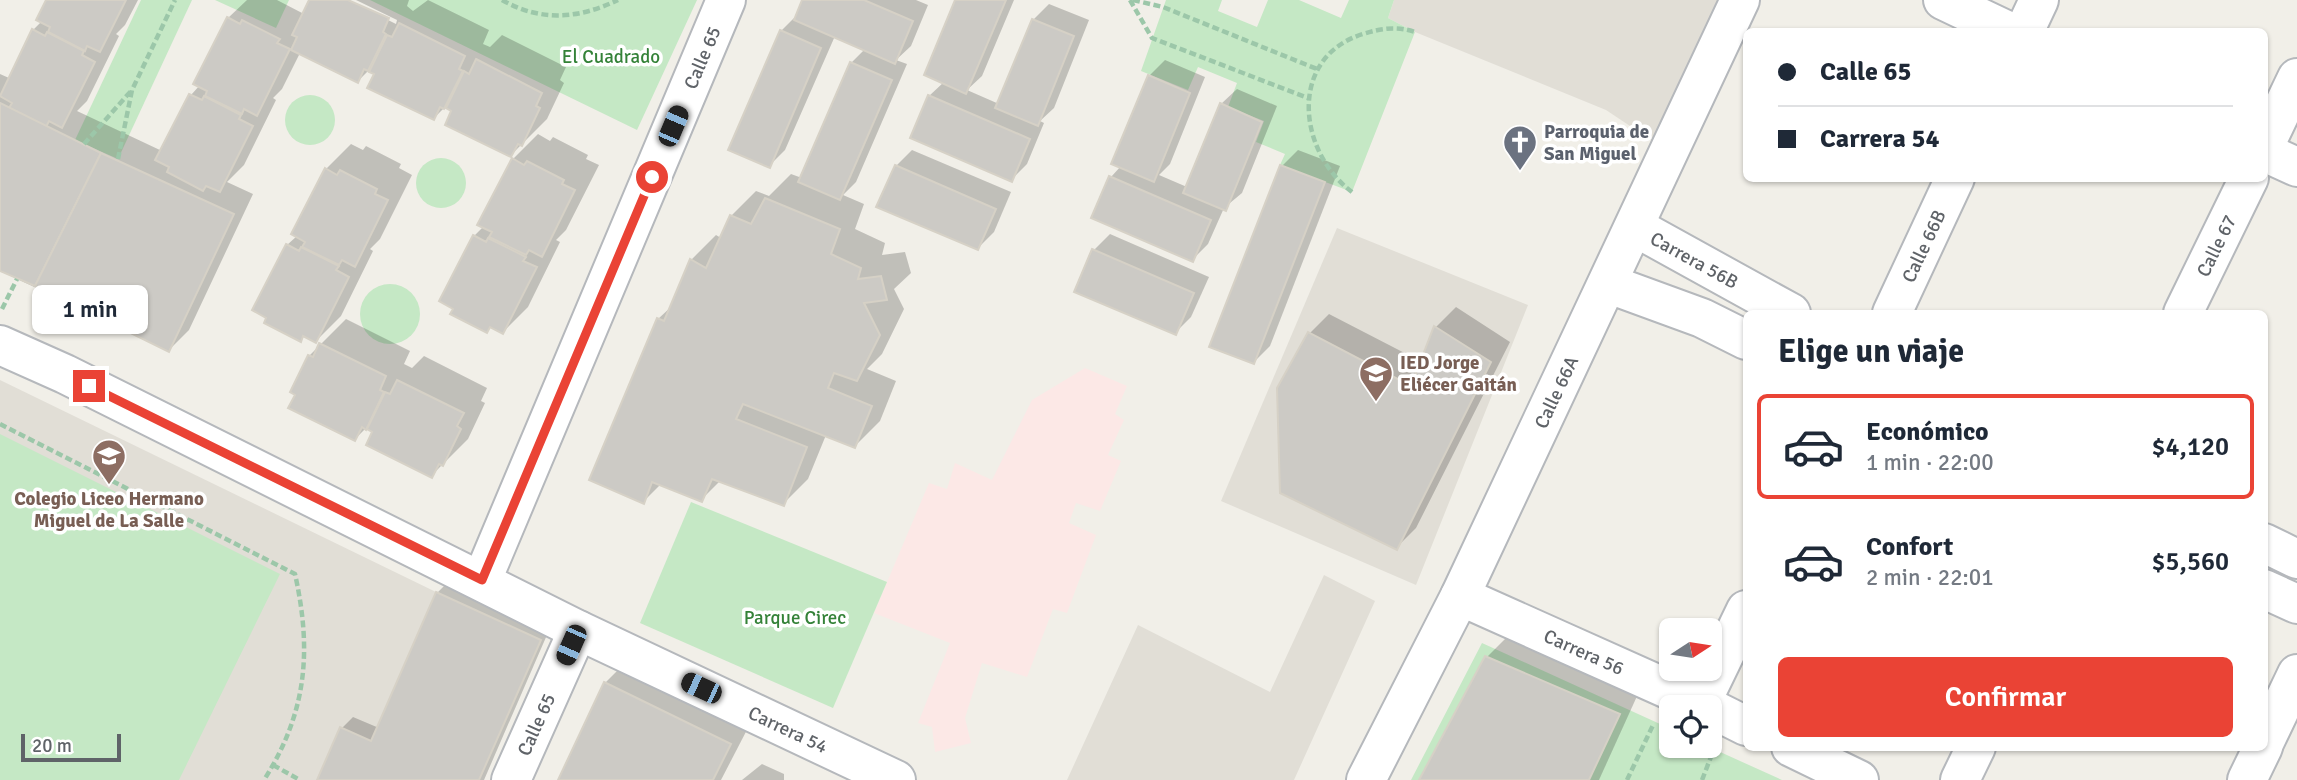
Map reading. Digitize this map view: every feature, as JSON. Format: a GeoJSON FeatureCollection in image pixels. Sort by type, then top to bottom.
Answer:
{"type":"FeatureCollection","features":[{"type":"Feature","properties":{"kind":"street","name":"Calle 65"},"geometry":{"type":"LineString","coordinates":[[482,580],[726,0]]}},
{"type":"Feature","properties":{"kind":"street","name":"Calle 66A"},"geometry":{"type":"LineString","coordinates":[[1366,780],[1460,596],[1609,284],[1740,0]]}},
{"type":"Feature","properties":{"kind":"street"},"geometry":{"type":"LineString","coordinates":[[1943,0],[2002,28]]}},
{"type":"Feature","properties":{"kind":"street"},"geometry":{"type":"LineString","coordinates":[[2026,28],[2039,0]]}},
{"type":"Feature","properties":{"kind":"street"},"geometry":{"type":"LineString","coordinates":[[2268,141],[2297,78]]}},
{"type":"Feature","properties":{"kind":"street"},"geometry":{"type":"LineString","coordinates":[[2268,152],[2297,167]]}},
{"type":"Feature","properties":{"kind":"street","name":"Calle 66B"},"geometry":{"type":"LineString","coordinates":[[1893,310],[1953,182]]}},
{"type":"Feature","properties":{"kind":"street","name":"Calle 67"},"geometry":{"type":"LineString","coordinates":[[2184,310],[2247,182]]}},
{"type":"Feature","properties":{"kind":"street","name":"Carrera 56B"},"geometry":{"type":"LineString","coordinates":[[1635,227],[1786,310]]}},
{"type":"Feature","properties":{"kind":"street"},"geometry":{"type":"LineString","coordinates":[[1609,284],[1702,318],[1743,339]]}},
{"type":"Feature","properties":{"kind":"street","name":"Carrera 54"},"geometry":{"type":"LineString","coordinates":[[0,345],[482,580],[578,630],[896,780]]}},
{"type":"Feature","properties":{"kind":"street"},"geometry":{"type":"LineString","coordinates":[[2268,545],[2297,559]]}},
{"type":"Feature","properties":{"kind":"street"},"geometry":{"type":"LineString","coordinates":[[2268,591],[2297,604]]}},
{"type":"Feature","properties":{"kind":"street","name":"Carrera 56"},"geometry":{"type":"LineString","coordinates":[[1460,596],[1681,695]]}},
{"type":"Feature","properties":{"kind":"street"},"geometry":{"type":"LineString","coordinates":[[1711,695],[1743,617]]}},
{"type":"Feature","properties":{"kind":"street","name":"Calle 65"},"geometry":{"type":"LineString","coordinates":[[511,780],[578,630]]}},
{"type":"Feature","properties":{"kind":"street"},"geometry":{"type":"LineString","coordinates":[[2268,736],[2297,674]]}},
{"type":"Feature","properties":{"kind":"street","name":"Carrera 56"},"geometry":{"type":"LineString","coordinates":[[1722,714],[1743,724]]}},
{"type":"Feature","properties":{"kind":"street"},"geometry":{"type":"LineString","coordinates":[[1799,751],[1859,780]]}},
{"type":"Feature","properties":{"kind":"street"},"geometry":{"type":"LineString","coordinates":[[1960,780],[1974,751]]}},
{"type":"Feature","properties":{"kind":"street"},"geometry":{"type":"LineString","coordinates":[[2247,780],[2261,751]]}},
{"type":"Feature","properties":{"kind":"path"},"geometry":{"type":"LineString","coordinates":[[118,159],[132,90],[175,0]]}},
{"type":"Feature","properties":{"kind":"path"},"geometry":{"type":"LineString","coordinates":[[502,0],[543,16],[567,17],[618,0]]}},
{"type":"Feature","properties":{"kind":"path"},"geometry":{"type":"LineString","coordinates":[[1132,0],[1163,7],[1317,69]]}},
{"type":"Feature","properties":{"kind":"path"},"geometry":{"type":"LineString","coordinates":[[1132,0],[1152,38],[1308,98]]}},
{"type":"Feature","properties":{"kind":"path"},"geometry":{"type":"LineString","coordinates":[[1352,192],[1335,177],[1323,160],[1309,115],[1308,98],[1317,69],[1330,49],[1351,37],[1390,27],[1415,32]]}},
{"type":"Feature","properties":{"kind":"path"},"geometry":{"type":"LineString","coordinates":[[84,144],[132,90]]}},
{"type":"Feature","properties":{"kind":"path"},"geometry":{"type":"LineString","coordinates":[[0,313],[17,279]]}},
{"type":"Feature","properties":{"kind":"path"},"geometry":{"type":"LineString","coordinates":[[0,424],[295,574],[304,615],[305,665],[298,706],[264,780]]}},
{"type":"Feature","properties":{"kind":"path"},"geometry":{"type":"LineString","coordinates":[[1627,780],[1655,722]]}},
{"type":"Feature","properties":{"kind":"path"},"geometry":{"type":"LineString","coordinates":[[1702,780],[1711,758]]}},
{"type":"Feature","properties":{"kind":"path"},"geometry":{"type":"LineString","coordinates":[[273,765],[298,780]]}},
{"type":"Feature","properties":{"kind":"shaded area"},"geometry":{"type":"Polygon","coordinates":[[[1394,0],[1721,0],[1654,142],[1606,110],[1415,32],[1388,18],[1394,0]]]}},
{"type":"Feature","properties":{"kind":"shaded area","name":"IED Jorge Eliécer Gaitán"},"geometry":{"type":"Polygon","coordinates":[[[1337,228],[1528,305],[1416,585],[1221,501],[1337,228]]]}},
{"type":"Feature","properties":{"kind":"shaded area"},"geometry":{"type":"Polygon","coordinates":[[[1085,368],[1127,386],[1115,414],[1124,420],[1108,455],[1121,461],[1100,511],[1076,503],[1069,523],[1096,535],[1067,613],[1053,609],[1027,677],[982,663],[965,718],[971,743],[935,752],[932,727],[918,723],[950,643],[874,613],[929,483],[947,489],[955,463],[992,480],[1032,400],[1085,368]]]}},
{"type":"Feature","properties":{"kind":"shaded area","name":"Colegio Liceo Hermano Miguel de La Salle"},"geometry":{"type":"Polygon","coordinates":[[[0,380],[436,592],[541,640],[479,780],[0,780],[0,380]]]}},
{"type":"Feature","properties":{"kind":"shaded area"},"geometry":{"type":"Polygon","coordinates":[[[1324,575],[1375,601],[1294,780],[1067,780],[1138,625],[1270,692],[1324,575]]]}},
{"type":"Feature","properties":{"kind":"green space"},"geometry":{"type":"Polygon","coordinates":[[[141,0],[192,0],[118,159],[75,140],[141,0]]]}},
{"type":"Feature","properties":{"kind":"green space"},"geometry":{"type":"Polygon","coordinates":[[[215,0],[289,0],[276,28],[215,0]]]}},
{"type":"Feature","properties":{"kind":"green space","name":"El Cuadrado"},"geometry":{"type":"Polygon","coordinates":[[[370,0],[697,0],[637,130],[370,0]]]}},
{"type":"Feature","properties":{"kind":"green space"},"geometry":{"type":"Polygon","coordinates":[[[1166,0],[1222,0],[1218,11],[1257,27],[1268,0],[1299,0],[1341,18],[1349,0],[1394,0],[1388,18],[1415,32],[1352,192],[1280,165],[1285,154],[1256,142],[1264,121],[1228,107],[1237,83],[1198,67],[1188,90],[1141,71],[1166,0]]]}},
{"type":"Feature","properties":{"kind":"green space"},"geometry":{"type":"Polygon","coordinates":[[[310,95],[328,102],[335,120],[328,138],[310,145],[292,138],[285,120],[292,102],[310,95]]]}},
{"type":"Feature","properties":{"kind":"green space"},"geometry":{"type":"Polygon","coordinates":[[[441,158],[459,165],[466,183],[459,201],[441,208],[423,201],[416,183],[423,165],[441,158]]]}},
{"type":"Feature","properties":{"kind":"green space"},"geometry":{"type":"Polygon","coordinates":[[[390,284],[411,293],[420,314],[411,335],[390,344],[369,335],[360,314],[369,293],[390,284]]]}},
{"type":"Feature","properties":{"kind":"green space"},"geometry":{"type":"Polygon","coordinates":[[[0,434],[280,574],[179,780],[0,780],[0,434]]]}},
{"type":"Feature","properties":{"kind":"green space","name":"Parque Cirec"},"geometry":{"type":"Polygon","coordinates":[[[691,502],[887,582],[833,708],[640,623],[691,502]]]}},
{"type":"Feature","properties":{"kind":"green space"},"geometry":{"type":"Polygon","coordinates":[[[1482,643],[1659,724],[1659,758],[1722,758],[1722,753],[1782,780],[1411,780],[1482,643]]]}},
{"type":"Feature","properties":{"kind":"building"},"geometry":{"type":"Polygon","coordinates":[[[46,0],[126,0],[100,52],[87,46],[85,51],[48,32],[50,27],[36,20],[46,0]]]}},
{"type":"Feature","properties":{"kind":"building"},"geometry":{"type":"Polygon","coordinates":[[[309,0],[348,0],[389,18],[383,32],[386,34],[368,71],[364,69],[358,83],[291,50],[297,37],[292,35],[309,0]]]}},
{"type":"Feature","properties":{"kind":"building"},"geometry":{"type":"Polygon","coordinates":[[[802,0],[864,0],[913,21],[895,64],[794,20],[802,0]]]}},
{"type":"Feature","properties":{"kind":"building"},"geometry":{"type":"Polygon","coordinates":[[[955,0],[1006,0],[966,94],[924,75],[955,0]]]}},
{"type":"Feature","properties":{"kind":"building"},"geometry":{"type":"Polygon","coordinates":[[[227,17],[240,24],[242,20],[280,39],[277,43],[290,49],[257,116],[244,109],[242,114],[205,96],[207,91],[193,84],[227,17]]]}},
{"type":"Feature","properties":{"kind":"building"},"geometry":{"type":"Polygon","coordinates":[[[1032,19],[1074,36],[1038,126],[995,108],[1032,19]]]}},
{"type":"Feature","properties":{"kind":"building"},"geometry":{"type":"Polygon","coordinates":[[[399,23],[465,56],[459,69],[463,71],[444,109],[440,107],[434,120],[367,88],[374,74],[369,72],[387,35],[392,37],[399,23]]]}},
{"type":"Feature","properties":{"kind":"building"},"geometry":{"type":"Polygon","coordinates":[[[32,29],[45,36],[47,32],[84,51],[82,55],[95,62],[62,128],[49,121],[46,127],[9,108],[12,103],[0,96],[32,29]]]}},
{"type":"Feature","properties":{"kind":"building"},"geometry":{"type":"Polygon","coordinates":[[[780,30],[821,48],[770,168],[728,150],[780,30]]]}},
{"type":"Feature","properties":{"kind":"building"},"geometry":{"type":"Polygon","coordinates":[[[476,59],[542,93],[536,106],[540,108],[522,146],[518,144],[511,157],[445,125],[451,111],[446,108],[464,71],[469,74],[476,59]]]}},
{"type":"Feature","properties":{"kind":"building"},"geometry":{"type":"Polygon","coordinates":[[[850,62],[892,80],[840,200],[798,182],[850,62]]]}},
{"type":"Feature","properties":{"kind":"building"},"geometry":{"type":"Polygon","coordinates":[[[1148,75],[1190,93],[1154,182],[1111,164],[1148,75]]]}},
{"type":"Feature","properties":{"kind":"building"},"geometry":{"type":"Polygon","coordinates":[[[189,94],[202,100],[204,96],[241,115],[239,119],[253,126],[220,192],[206,186],[203,191],[167,172],[169,167],[155,160],[189,94]]]}},
{"type":"Feature","properties":{"kind":"building"},"geometry":{"type":"Polygon","coordinates":[[[928,95],[1030,139],[1012,182],[910,138],[928,95]]]}},
{"type":"Feature","properties":{"kind":"building"},"geometry":{"type":"Polygon","coordinates":[[[0,103],[101,153],[35,286],[0,271],[0,103]]]}},
{"type":"Feature","properties":{"kind":"building"},"geometry":{"type":"Polygon","coordinates":[[[1220,103],[1262,122],[1226,211],[1183,193],[1220,103]]]}},
{"type":"Feature","properties":{"kind":"building"},"geometry":{"type":"Polygon","coordinates":[[[101,153],[234,214],[169,352],[35,286],[101,153]]]}},
{"type":"Feature","properties":{"kind":"building"},"geometry":{"type":"Polygon","coordinates":[[[512,158],[524,165],[527,161],[564,180],[562,184],[575,190],[542,257],[529,250],[526,255],[489,237],[492,232],[477,225],[512,158]]]}},
{"type":"Feature","properties":{"kind":"building"},"geometry":{"type":"Polygon","coordinates":[[[895,165],[996,209],[978,250],[876,207],[895,165]]]}},
{"type":"Feature","properties":{"kind":"building"},"geometry":{"type":"Polygon","coordinates":[[[1280,165],[1325,182],[1254,364],[1209,347],[1280,165]]]}},
{"type":"Feature","properties":{"kind":"building"},"geometry":{"type":"Polygon","coordinates":[[[325,168],[337,175],[340,170],[377,189],[375,194],[388,200],[355,267],[342,260],[339,265],[302,247],[305,242],[291,234],[325,168]]]}},
{"type":"Feature","properties":{"kind":"building"},"geometry":{"type":"Polygon","coordinates":[[[1109,176],[1211,220],[1193,262],[1091,218],[1109,176]]]}},
{"type":"Feature","properties":{"kind":"building"},"geometry":{"type":"Polygon","coordinates":[[[765,198],[840,229],[831,254],[861,268],[858,279],[881,276],[887,300],[864,303],[880,335],[857,381],[834,373],[828,388],[872,406],[855,448],[743,404],[736,419],[807,447],[784,506],[712,479],[702,502],[652,482],[644,504],[589,480],[657,318],[664,321],[690,259],[706,268],[730,215],[751,224],[765,198]]]}},
{"type":"Feature","properties":{"kind":"building"},"geometry":{"type":"Polygon","coordinates":[[[473,235],[486,242],[488,238],[526,257],[523,261],[537,267],[503,334],[490,327],[487,333],[450,314],[453,309],[439,301],[473,235]]]}},
{"type":"Feature","properties":{"kind":"building"},"geometry":{"type":"Polygon","coordinates":[[[286,244],[299,251],[301,247],[339,266],[336,270],[349,277],[316,343],[303,336],[301,342],[264,323],[266,318],[252,310],[286,244]]]}},
{"type":"Feature","properties":{"kind":"building"},"geometry":{"type":"Polygon","coordinates":[[[1092,249],[1194,293],[1176,335],[1074,292],[1092,249]]]}},
{"type":"Feature","properties":{"kind":"building"},"geometry":{"type":"Polygon","coordinates":[[[1434,326],[1491,362],[1397,550],[1280,493],[1277,388],[1308,332],[1411,386],[1434,326]]]}},
{"type":"Feature","properties":{"kind":"building"},"geometry":{"type":"Polygon","coordinates":[[[319,343],[386,376],[380,390],[384,392],[366,430],[362,427],[355,441],[288,408],[295,395],[290,392],[308,355],[313,357],[319,343]]]}},
{"type":"Feature","properties":{"kind":"building"},"geometry":{"type":"Polygon","coordinates":[[[397,380],[464,413],[457,426],[461,429],[443,466],[439,464],[432,478],[366,445],[372,432],[367,429],[385,392],[390,394],[397,380]]]}},
{"type":"Feature","properties":{"kind":"building"},"geometry":{"type":"Polygon","coordinates":[[[436,592],[541,640],[479,780],[317,780],[340,727],[371,741],[436,592]]]}},
{"type":"Feature","properties":{"kind":"building"},"geometry":{"type":"Polygon","coordinates":[[[1485,656],[1620,714],[1589,780],[1419,780],[1485,656]]]}},
{"type":"Feature","properties":{"kind":"building"},"geometry":{"type":"Polygon","coordinates":[[[604,682],[731,744],[713,780],[558,780],[604,682]]]}},
{"type":"Feature","properties":{"kind":"place","name":"Parroquia de San Miguel"},"geometry":{"type":"Point","coordinates":[1520,172]}},
{"type":"Feature","properties":{"kind":"place","name":"IED Jorge Eliécer Gaitán"},"geometry":{"type":"Point","coordinates":[1376,403]}},
{"type":"Feature","properties":{"kind":"place","name":"Colegio Liceo Hermano Miguel de La Salle"},"geometry":{"type":"Point","coordinates":[109,486]}},
{"type":"Feature","properties":{"kind":"route"},"geometry":{"type":"LineString","coordinates":[[89,386],[482,580],[652,177]]}}]}
